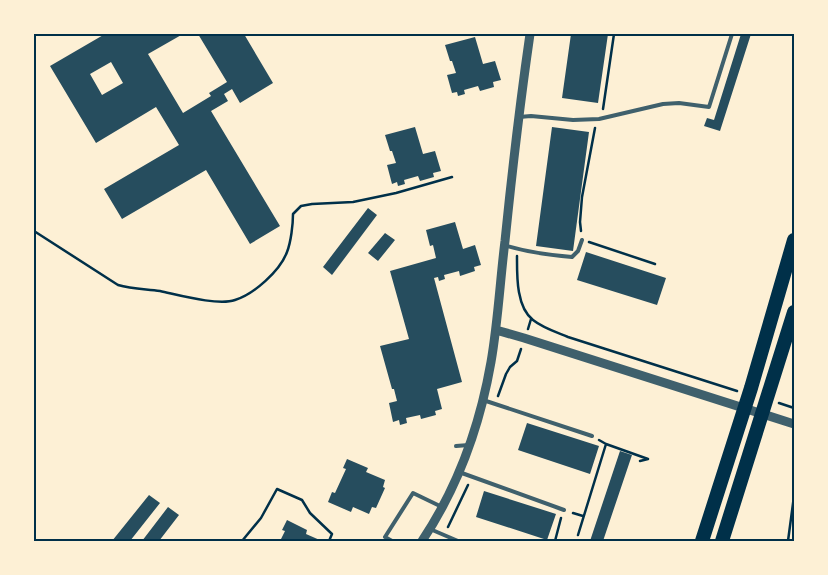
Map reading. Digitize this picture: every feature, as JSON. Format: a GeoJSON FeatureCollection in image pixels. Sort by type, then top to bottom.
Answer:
{"type":"FeatureCollection","features":[{"type":"Feature","properties":{"kind":"highway"},"geometry":{"type":"LineString","coordinates":[[702,541],[740,424],[794,240]]}},
{"type":"Feature","properties":{"kind":"highway"},"geometry":{"type":"LineString","coordinates":[[722,541],[794,312]]}},
{"type":"Feature","properties":{"kind":"street"},"geometry":{"type":"LineString","coordinates":[[422,541],[442,507],[459,472],[483,400],[496,330],[504,245],[530,34]]}},
{"type":"Feature","properties":{"kind":"street"},"geometry":{"type":"LineString","coordinates":[[496,330],[794,424]]}},
{"type":"Feature","properties":{"kind":"lane"},"geometry":{"type":"LineString","coordinates":[[520,117],[530,116],[573,120],[599,119],[679,102],[709,107],[732,34]]}},
{"type":"Feature","properties":{"kind":"lane"},"geometry":{"type":"LineString","coordinates":[[504,245],[556,256],[572,257],[578,251],[582,240]]}},
{"type":"Feature","properties":{"kind":"lane"},"geometry":{"type":"LineString","coordinates":[[483,400],[592,436]]}},
{"type":"Feature","properties":{"kind":"lane"},"geometry":{"type":"LineString","coordinates":[[456,446],[469,445]]}},
{"type":"Feature","properties":{"kind":"lane"},"geometry":{"type":"LineString","coordinates":[[459,472],[564,510]]}},
{"type":"Feature","properties":{"kind":"lane"},"geometry":{"type":"LineString","coordinates":[[392,541],[385,537],[413,493],[442,507]]}},
{"type":"Feature","properties":{"kind":"lane"},"geometry":{"type":"LineString","coordinates":[[430,529],[458,541]]}},
{"type":"Feature","properties":{"kind":"path"},"geometry":{"type":"LineString","coordinates":[[614,34],[604,108],[595,130],[582,197],[580,222],[582,240],[655,264]]}},
{"type":"Feature","properties":{"kind":"path"},"geometry":{"type":"LineString","coordinates":[[34,231],[118,285],[220,302],[235,301],[251,292],[268,278],[280,264],[287,252],[292,214],[301,206],[353,202],[396,193],[452,177]]}},
{"type":"Feature","properties":{"kind":"path"},"geometry":{"type":"LineString","coordinates":[[592,436],[606,444],[648,459],[640,461]]}},
{"type":"Feature","properties":{"kind":"path"},"geometry":{"type":"LineString","coordinates":[[578,535],[606,444]]}},
{"type":"Feature","properties":{"kind":"path"},"geometry":{"type":"LineString","coordinates":[[242,541],[261,518],[276,489],[302,500],[310,514],[332,534],[329,541]]}},
{"type":"Feature","properties":{"kind":"path"},"geometry":{"type":"LineString","coordinates":[[788,541],[794,496]]}},
{"type":"Feature","properties":{"kind":"path"},"geometry":{"type":"LineString","coordinates":[[555,541],[564,510],[583,516]]}},
{"type":"Feature","properties":{"kind":"building"},"geometry":{"type":"Polygon","coordinates":[[[105,34],[183,34],[148,54],[183,113],[211,96],[209,93],[227,82],[198,34],[244,34],[273,83],[240,103],[232,89],[224,94],[228,101],[211,111],[280,226],[250,244],[206,170],[122,219],[104,189],[179,145],[156,107],[96,143],[50,66],[105,34]],[[111,62],[90,74],[102,95],[123,83],[111,62]]]}},
{"type":"Feature","properties":{"kind":"building"},"geometry":{"type":"Polygon","coordinates":[[[571,34],[608,34],[598,103],[562,98],[571,34]]]}},
{"type":"Feature","properties":{"kind":"building"},"geometry":{"type":"Polygon","coordinates":[[[741,34],[751,34],[720,131],[704,126],[707,118],[714,120],[741,34]]]}},
{"type":"Feature","properties":{"kind":"building"},"geometry":{"type":"Polygon","coordinates":[[[475,37],[483,64],[495,61],[501,80],[493,82],[494,87],[480,91],[478,86],[464,90],[465,94],[458,96],[457,92],[452,93],[447,75],[456,73],[445,45],[475,37]]]}},
{"type":"Feature","properties":{"kind":"building"},"geometry":{"type":"Polygon","coordinates":[[[415,127],[423,154],[435,151],[441,171],[433,173],[434,177],[420,181],[418,176],[404,180],[405,184],[398,186],[397,182],[392,184],[387,165],[396,163],[385,135],[415,127]]]}},
{"type":"Feature","properties":{"kind":"building"},"geometry":{"type":"Polygon","coordinates":[[[552,127],[589,132],[573,251],[536,246],[552,127]]]}},
{"type":"Feature","properties":{"kind":"building"},"geometry":{"type":"Polygon","coordinates":[[[368,208],[377,215],[332,275],[323,267],[368,208]]]}},
{"type":"Feature","properties":{"kind":"building"},"geometry":{"type":"Polygon","coordinates":[[[455,222],[463,249],[475,245],[481,265],[474,267],[475,271],[460,276],[459,271],[444,275],[445,279],[439,281],[438,277],[434,278],[462,382],[437,389],[442,409],[435,411],[436,415],[421,419],[420,415],[406,418],[407,423],[400,425],[399,420],[393,422],[389,403],[397,401],[380,346],[409,339],[390,271],[436,258],[433,245],[430,246],[426,230],[455,222]]]}},
{"type":"Feature","properties":{"kind":"building"},"geometry":{"type":"Polygon","coordinates":[[[385,233],[395,240],[378,261],[368,253],[385,233]]]}},
{"type":"Feature","properties":{"kind":"building"},"geometry":{"type":"Polygon","coordinates":[[[586,252],[666,278],[657,305],[577,280],[586,252]]]}},
{"type":"Feature","properties":{"kind":"building"},"geometry":{"type":"Polygon","coordinates":[[[527,423],[599,446],[590,474],[518,450],[527,423]]]}},
{"type":"Feature","properties":{"kind":"building"},"geometry":{"type":"Polygon","coordinates":[[[620,451],[632,455],[603,541],[590,541],[620,451]]]}},
{"type":"Feature","properties":{"kind":"building"},"geometry":{"type":"Polygon","coordinates":[[[347,459],[368,468],[366,472],[385,480],[383,487],[385,488],[376,508],[372,507],[369,514],[353,507],[351,512],[328,502],[332,492],[335,493],[346,469],[343,468],[347,459]]]}},
{"type":"Feature","properties":{"kind":"building"},"geometry":{"type":"Polygon","coordinates":[[[484,491],[556,514],[547,540],[476,517],[484,491]]]}},
{"type":"Feature","properties":{"kind":"building"},"geometry":{"type":"Polygon","coordinates":[[[149,495],[160,503],[130,541],[112,541],[149,495]]]}},
{"type":"Feature","properties":{"kind":"building"},"geometry":{"type":"Polygon","coordinates":[[[168,507],[179,515],[159,541],[142,541],[168,507]]]}},
{"type":"Feature","properties":{"kind":"building"},"geometry":{"type":"Polygon","coordinates":[[[287,520],[307,530],[306,534],[322,541],[280,541],[285,531],[282,530],[287,520]]]}}]}
